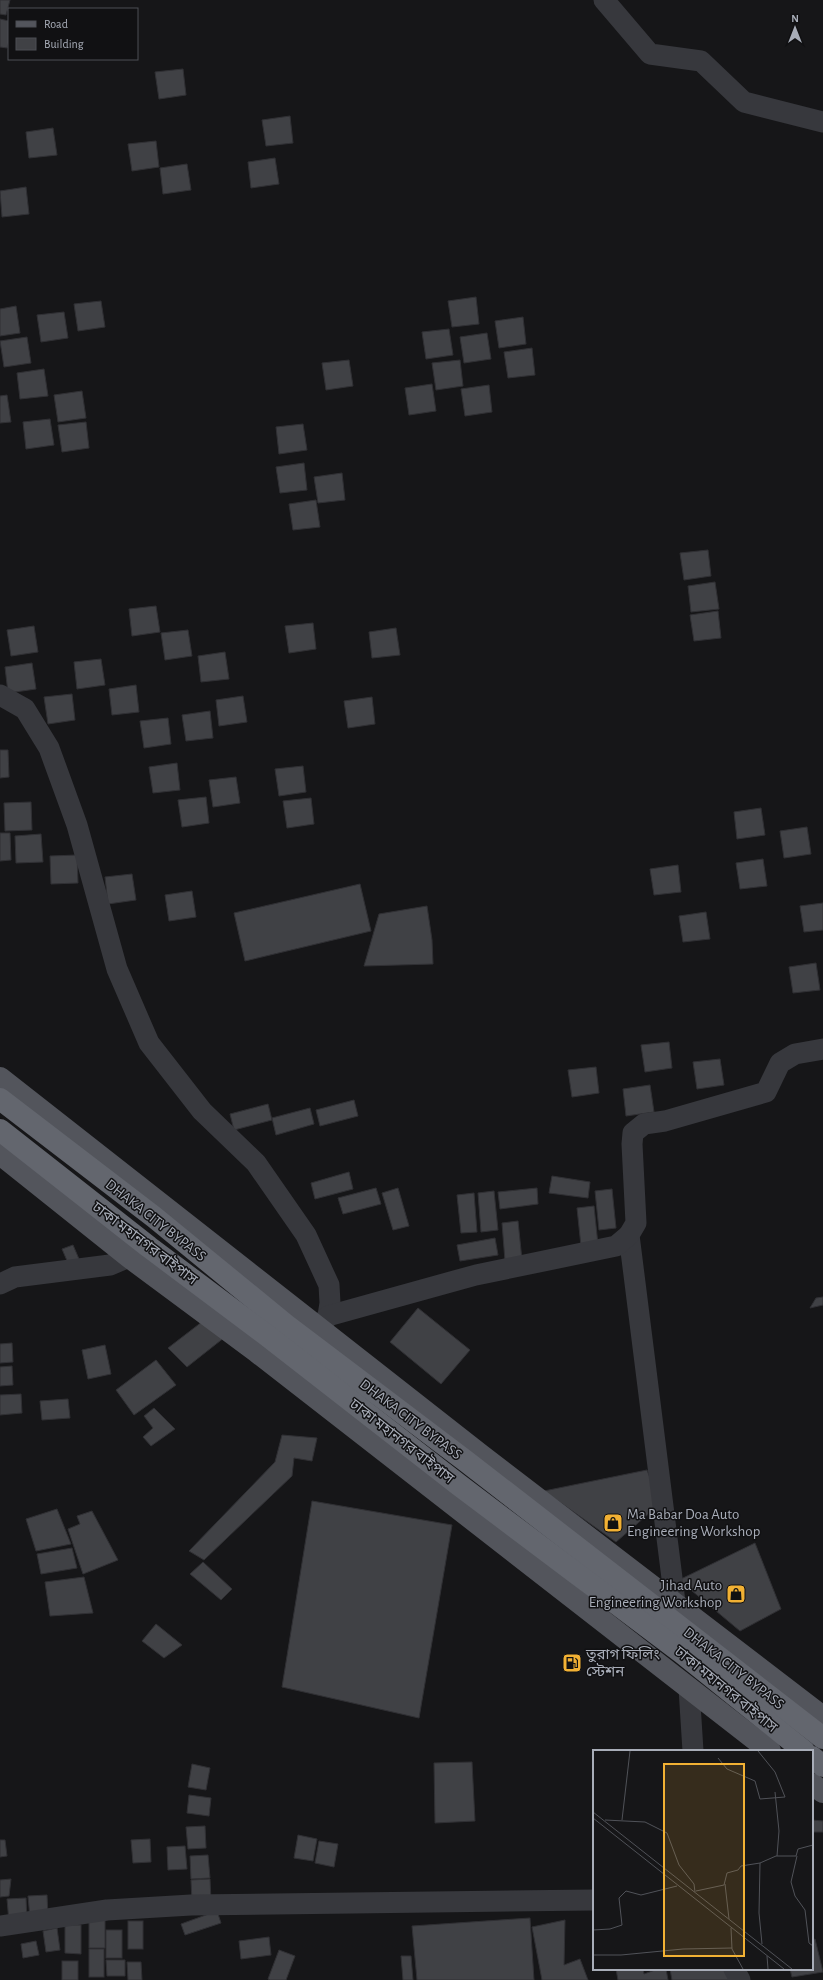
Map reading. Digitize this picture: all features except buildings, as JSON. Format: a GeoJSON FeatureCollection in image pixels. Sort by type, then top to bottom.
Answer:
{"type":"FeatureCollection","features":[{"type":"Feature","properties":{"kind":"highway","name":"DHAKA CITY BYPASS"},"geometry":{"type":"LineString","coordinates":[[0,1099],[154,1218],[286,1325],[480,1471],[823,1738]]}},
{"type":"Feature","properties":{"kind":"highway","name":"ঢাকা মহানগর বাইপাস"},"geometry":{"type":"LineString","coordinates":[[0,1130],[149,1247],[266,1334],[459,1485],[682,1653],[803,1750]]}},
{"type":"Feature","properties":{"kind":"highway"},"geometry":{"type":"LineString","coordinates":[[813,1758],[823,1766]]}},
{"type":"Feature","properties":{"kind":"main road"},"geometry":{"type":"LineString","coordinates":[[0,1078],[324,1321],[482,1456],[823,1716]]}},
{"type":"Feature","properties":{"kind":"main road"},"geometry":{"type":"LineString","coordinates":[[0,1154],[129,1257],[257,1352],[769,1750]]}},
{"type":"Feature","properties":{"kind":"main road"},"geometry":{"type":"LineString","coordinates":[[813,1785],[823,1792]]}},
{"type":"Feature","properties":{"kind":"street"},"geometry":{"type":"LineString","coordinates":[[604,0],[650,54],[701,61],[744,102],[823,122]]}},
{"type":"Feature","properties":{"kind":"street"},"geometry":{"type":"LineString","coordinates":[[0,695],[25,709],[49,748],[77,825],[117,969],[149,1043],[202,1111],[256,1163],[306,1235],[329,1285],[330,1303],[324,1321]]}},
{"type":"Feature","properties":{"kind":"street"},"geometry":{"type":"LineString","coordinates":[[324,1321],[476,1275],[616,1246],[629,1235],[636,1223],[632,1144],[633,1133],[644,1124],[665,1121],[766,1092],[780,1063],[795,1054],[823,1049]]}},
{"type":"Feature","properties":{"kind":"street"},"geometry":{"type":"LineString","coordinates":[[629,1235],[675,1602]]}},
{"type":"Feature","properties":{"kind":"street"},"geometry":{"type":"LineString","coordinates":[[0,1284],[15,1277],[110,1265],[129,1257]]}},
{"type":"Feature","properties":{"kind":"street"},"geometry":{"type":"LineString","coordinates":[[689,1688],[693,1750]]}},
{"type":"Feature","properties":{"kind":"street"},"geometry":{"type":"LineString","coordinates":[[0,1926],[107,1910],[192,1904],[593,1900]]}},
{"type":"Feature","properties":{"kind":"street"},"geometry":{"type":"LineString","coordinates":[[735,1970],[740,1980]]}},
{"type":"Feature","properties":{"kind":"place","name":"Ma Babar Doa Auto Engineering Workshop"},"geometry":{"type":"Point","coordinates":[613,1523]}},
{"type":"Feature","properties":{"kind":"place","name":"Jihad Auto Engineering Workshop"},"geometry":{"type":"Point","coordinates":[736,1594]}},
{"type":"Feature","properties":{"kind":"place","name":"তুরাগ ফিলিং স্টেশন"},"geometry":{"type":"Point","coordinates":[572,1663]}}]}
